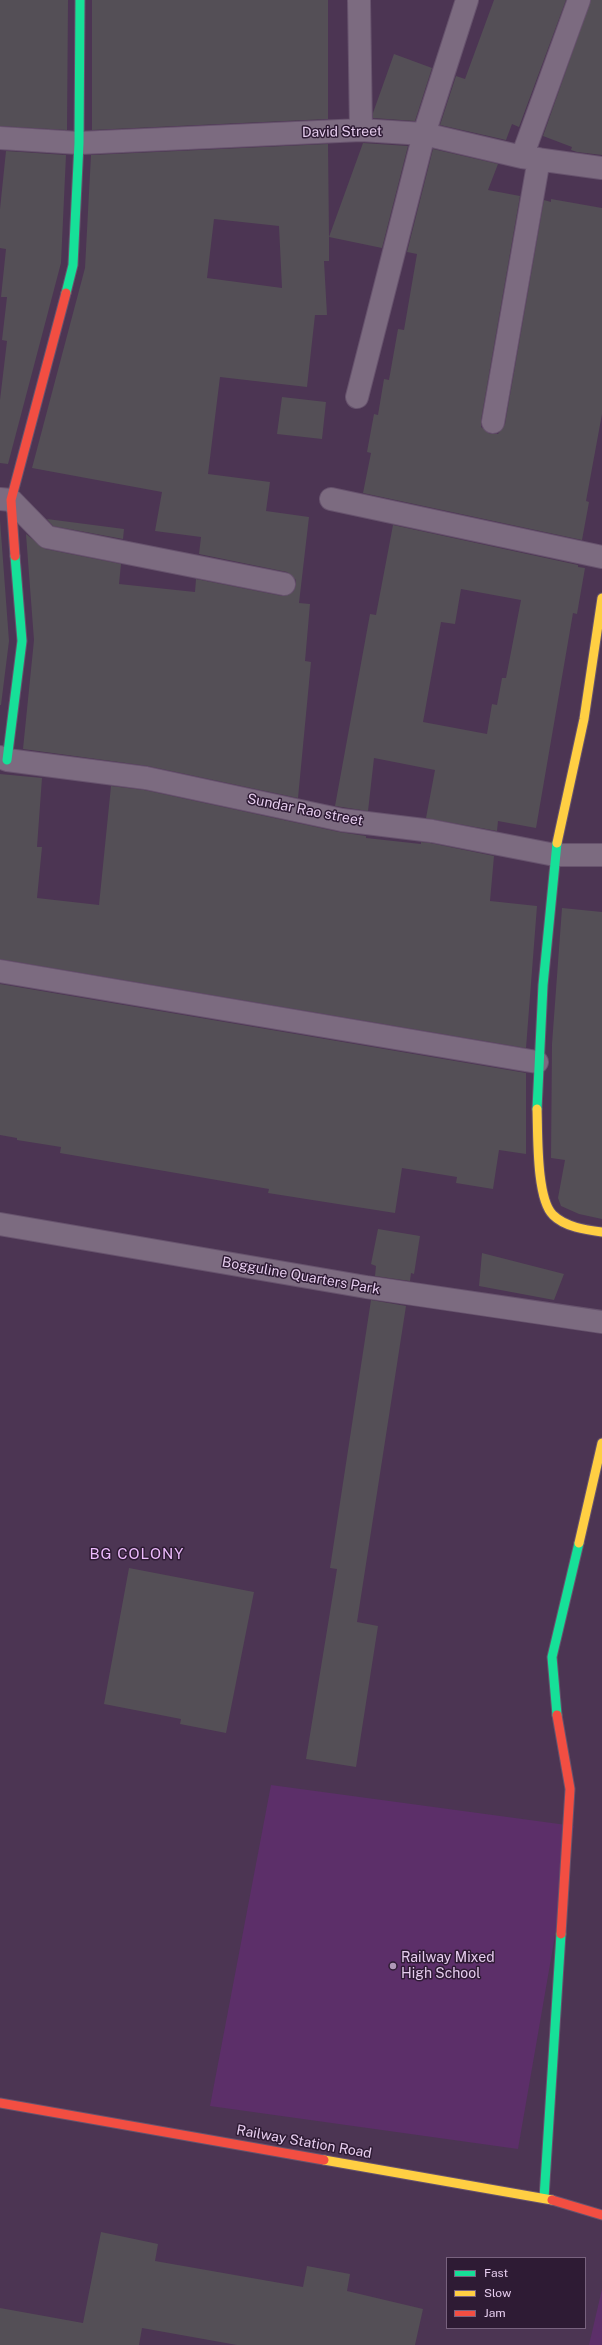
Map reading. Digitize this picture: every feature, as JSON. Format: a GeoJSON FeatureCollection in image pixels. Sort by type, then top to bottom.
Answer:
{"type":"FeatureCollection","features":[{"type":"Feature","properties":{"kind":"street"},"geometry":{"type":"LineString","coordinates":[[4,759],[22,641],[6,499],[73,265],[79,143],[80,0]]}},
{"type":"Feature","properties":{"kind":"street"},"geometry":{"type":"LineString","coordinates":[[359,0],[361,130]]}},
{"type":"Feature","properties":{"kind":"street"},"geometry":{"type":"LineString","coordinates":[[357,397],[424,134],[467,0]]}},
{"type":"Feature","properties":{"kind":"street"},"geometry":{"type":"LineString","coordinates":[[493,422],[531,158],[579,0]]}},
{"type":"Feature","properties":{"kind":"street","name":"David Street"},"geometry":{"type":"LineString","coordinates":[[0,138],[79,143],[361,130],[424,134],[531,158],[602,168]]}},
{"type":"Feature","properties":{"kind":"street"},"geometry":{"type":"LineString","coordinates":[[6,499],[47,537],[284,584]]}},
{"type":"Feature","properties":{"kind":"street"},"geometry":{"type":"LineString","coordinates":[[331,499],[602,557]]}},
{"type":"Feature","properties":{"kind":"street"},"geometry":{"type":"LineString","coordinates":[[602,598],[581,736],[555,856],[537,1062],[538,1170],[543,1199],[551,1214],[562,1221],[602,1232]]}},
{"type":"Feature","properties":{"kind":"street","name":"Sundar Rao street"},"geometry":{"type":"LineString","coordinates":[[4,759],[146,778],[342,820],[432,831],[555,856],[602,855]]}},
{"type":"Feature","properties":{"kind":"street"},"geometry":{"type":"LineString","coordinates":[[0,971],[537,1062]]}},
{"type":"Feature","properties":{"kind":"street","name":"Bogguline Quarters Park"},"geometry":{"type":"LineString","coordinates":[[0,1224],[366,1287],[602,1322]]}},
{"type":"Feature","properties":{"kind":"street"},"geometry":{"type":"LineString","coordinates":[[544,2198],[570,1789],[566,1752],[551,1683],[552,1656],[602,1443]]}},
{"type":"Feature","properties":{"kind":"street","name":"Railway Station Road"},"geometry":{"type":"LineString","coordinates":[[0,2103],[544,2198],[602,2214]]}},
{"type":"Feature","properties":{"kind":"shaded area","name":"Railway Mixed High School"},"geometry":{"type":"Polygon","coordinates":[[[271,1785],[574,1826],[518,2149],[210,2106],[271,1785]]]}},
{"type":"Feature","properties":{"kind":"shaded area"},"geometry":{"type":"Polygon","coordinates":[[[602,2289],[602,2345],[589,2345],[602,2289]]]}},
{"type":"Feature","properties":{"kind":"building"},"geometry":{"type":"Polygon","coordinates":[[[0,0],[68,0],[67,130],[0,126],[0,0]]]}},
{"type":"Feature","properties":{"kind":"building"},"geometry":{"type":"Polygon","coordinates":[[[92,0],[328,0],[328,119],[92,130],[92,0]]]}},
{"type":"Feature","properties":{"kind":"building"},"geometry":{"type":"Polygon","coordinates":[[[494,0],[566,0],[519,127],[512,124],[506,140],[440,125],[456,76],[465,79],[494,0]]]}},
{"type":"Feature","properties":{"kind":"building"},"geometry":{"type":"Polygon","coordinates":[[[591,0],[602,0],[602,155],[577,152],[571,150],[572,147],[543,136],[591,0]]]}},
{"type":"Feature","properties":{"kind":"building"},"geometry":{"type":"Polygon","coordinates":[[[394,54],[432,68],[415,121],[373,118],[373,113],[394,54]]]}},
{"type":"Feature","properties":{"kind":"building"},"geometry":{"type":"Polygon","coordinates":[[[363,143],[408,146],[382,248],[329,237],[363,143]]]}},
{"type":"Feature","properties":{"kind":"building"},"geometry":{"type":"Polygon","coordinates":[[[328,144],[329,261],[324,261],[327,315],[315,315],[307,387],[220,377],[208,474],[270,482],[266,511],[309,517],[299,603],[310,604],[305,661],[311,662],[298,798],[148,766],[23,749],[34,640],[26,534],[45,549],[121,564],[119,584],[195,592],[196,579],[282,596],[293,592],[296,586],[296,580],[287,572],[199,554],[201,537],[155,531],[162,492],[32,468],[85,268],[91,155],[328,144]],[[214,219],[207,278],[282,288],[279,226],[214,219]]]}},
{"type":"Feature","properties":{"kind":"building"},"geometry":{"type":"Polygon","coordinates":[[[433,149],[498,164],[488,190],[520,196],[481,420],[481,427],[490,434],[498,434],[505,424],[544,200],[551,202],[551,199],[602,208],[602,414],[586,501],[589,502],[582,540],[363,493],[371,453],[367,452],[374,414],[378,415],[384,379],[389,380],[398,329],[404,330],[417,254],[407,252],[433,149]]]}},
{"type":"Feature","properties":{"kind":"building"},"geometry":{"type":"Polygon","coordinates":[[[6,151],[66,155],[61,263],[8,464],[0,463],[0,400],[7,341],[2,340],[7,297],[1,297],[6,249],[0,248],[0,209],[6,151]]]}},
{"type":"Feature","properties":{"kind":"building"},"geometry":{"type":"Polygon","coordinates":[[[282,397],[326,402],[322,439],[277,434],[282,397]]]}},
{"type":"Feature","properties":{"kind":"building"},"geometry":{"type":"Polygon","coordinates":[[[47,519],[124,529],[123,539],[53,526],[47,519]]]}},
{"type":"Feature","properties":{"kind":"building"},"geometry":{"type":"Polygon","coordinates":[[[0,520],[9,641],[1,705],[0,705],[0,520]]]}},
{"type":"Feature","properties":{"kind":"building"},"geometry":{"type":"Polygon","coordinates":[[[393,525],[578,565],[578,567],[585,568],[577,614],[573,613],[536,828],[498,821],[497,831],[426,818],[435,770],[374,758],[368,811],[335,806],[370,614],[376,615],[393,525]],[[461,589],[455,624],[441,622],[423,722],[487,734],[492,704],[497,705],[502,678],[506,678],[521,600],[461,589]]]}},
{"type":"Feature","properties":{"kind":"building"},"geometry":{"type":"Polygon","coordinates":[[[0,774],[42,778],[37,847],[42,847],[37,898],[99,905],[111,786],[144,790],[339,832],[366,836],[366,838],[421,844],[421,842],[430,843],[494,856],[490,901],[537,906],[526,1048],[0,959],[0,774]]]}},
{"type":"Feature","properties":{"kind":"building"},"geometry":{"type":"Polygon","coordinates":[[[562,908],[602,912],[602,1219],[579,1214],[561,1206],[558,1198],[565,1160],[551,1158],[552,1044],[562,908]]]}},
{"type":"Feature","properties":{"kind":"building"},"geometry":{"type":"Polygon","coordinates":[[[0,984],[526,1073],[526,1154],[499,1150],[493,1189],[456,1183],[457,1177],[402,1168],[395,1213],[268,1193],[269,1189],[60,1153],[61,1147],[17,1140],[17,1138],[0,1135],[0,984]]]}},
{"type":"Feature","properties":{"kind":"building"},"geometry":{"type":"Polygon","coordinates":[[[378,1229],[420,1236],[414,1274],[411,1273],[410,1281],[375,1276],[376,1266],[371,1264],[378,1229]]]}},
{"type":"Feature","properties":{"kind":"building"},"geometry":{"type":"Polygon","coordinates":[[[482,1253],[564,1274],[554,1300],[479,1286],[482,1253]]]}},
{"type":"Feature","properties":{"kind":"building"},"geometry":{"type":"Polygon","coordinates":[[[371,1300],[406,1306],[357,1622],[378,1626],[356,1767],[306,1759],[337,1569],[330,1568],[371,1300]]]}},
{"type":"Feature","properties":{"kind":"building"},"geometry":{"type":"Polygon","coordinates":[[[129,1568],[254,1592],[226,1733],[180,1724],[181,1719],[104,1704],[129,1568]]]}},
{"type":"Feature","properties":{"kind":"building"},"geometry":{"type":"Polygon","coordinates":[[[101,2232],[158,2244],[155,2261],[303,2287],[307,2266],[350,2274],[347,2291],[423,2309],[415,2345],[237,2345],[142,2328],[139,2345],[0,2345],[0,2308],[83,2323],[101,2232]]]}},
{"type":"Feature","properties":{"kind":"traffic: fast"},"geometry":{"type":"LineString","coordinates":[[66,293],[73,265],[79,143],[80,0]]}},
{"type":"Feature","properties":{"kind":"traffic: fast"},"geometry":{"type":"LineString","coordinates":[[7,760],[22,641],[15,556]]}},
{"type":"Feature","properties":{"kind":"traffic: fast"},"geometry":{"type":"LineString","coordinates":[[537,1109],[543,985],[557,843]]}},
{"type":"Feature","properties":{"kind":"traffic: fast"},"geometry":{"type":"LineString","coordinates":[[557,1715],[552,1657],[579,1543]]}},
{"type":"Feature","properties":{"kind":"traffic: fast"},"geometry":{"type":"LineString","coordinates":[[544,2198],[561,1934]]}},
{"type":"Feature","properties":{"kind":"traffic: slow"},"geometry":{"type":"LineString","coordinates":[[557,843],[584,719],[602,598]]}},
{"type":"Feature","properties":{"kind":"traffic: slow"},"geometry":{"type":"LineString","coordinates":[[537,1109],[539,1165],[543,1195],[547,1207],[553,1215],[563,1222],[583,1229],[602,1232]]}},
{"type":"Feature","properties":{"kind":"traffic: slow"},"geometry":{"type":"LineString","coordinates":[[579,1543],[602,1443]]}},
{"type":"Feature","properties":{"kind":"traffic: slow"},"geometry":{"type":"LineString","coordinates":[[324,2160],[552,2200]]}},
{"type":"Feature","properties":{"kind":"traffic: jam"},"geometry":{"type":"LineString","coordinates":[[15,556],[11,500],[66,293]]}},
{"type":"Feature","properties":{"kind":"traffic: jam"},"geometry":{"type":"LineString","coordinates":[[557,1715],[570,1789],[561,1934]]}},
{"type":"Feature","properties":{"kind":"traffic: jam"},"geometry":{"type":"LineString","coordinates":[[0,2103],[324,2160]]}},
{"type":"Feature","properties":{"kind":"traffic: jam"},"geometry":{"type":"LineString","coordinates":[[552,2200],[602,2215]]}},
{"type":"Feature","properties":{"kind":"place","name":"Railway Mixed High School"},"geometry":{"type":"Point","coordinates":[393,1966]}},
{"type":"Feature","properties":{"kind":"district","name":"BG COLONY"},"geometry":{"type":"Point","coordinates":[137,1554]}}]}
